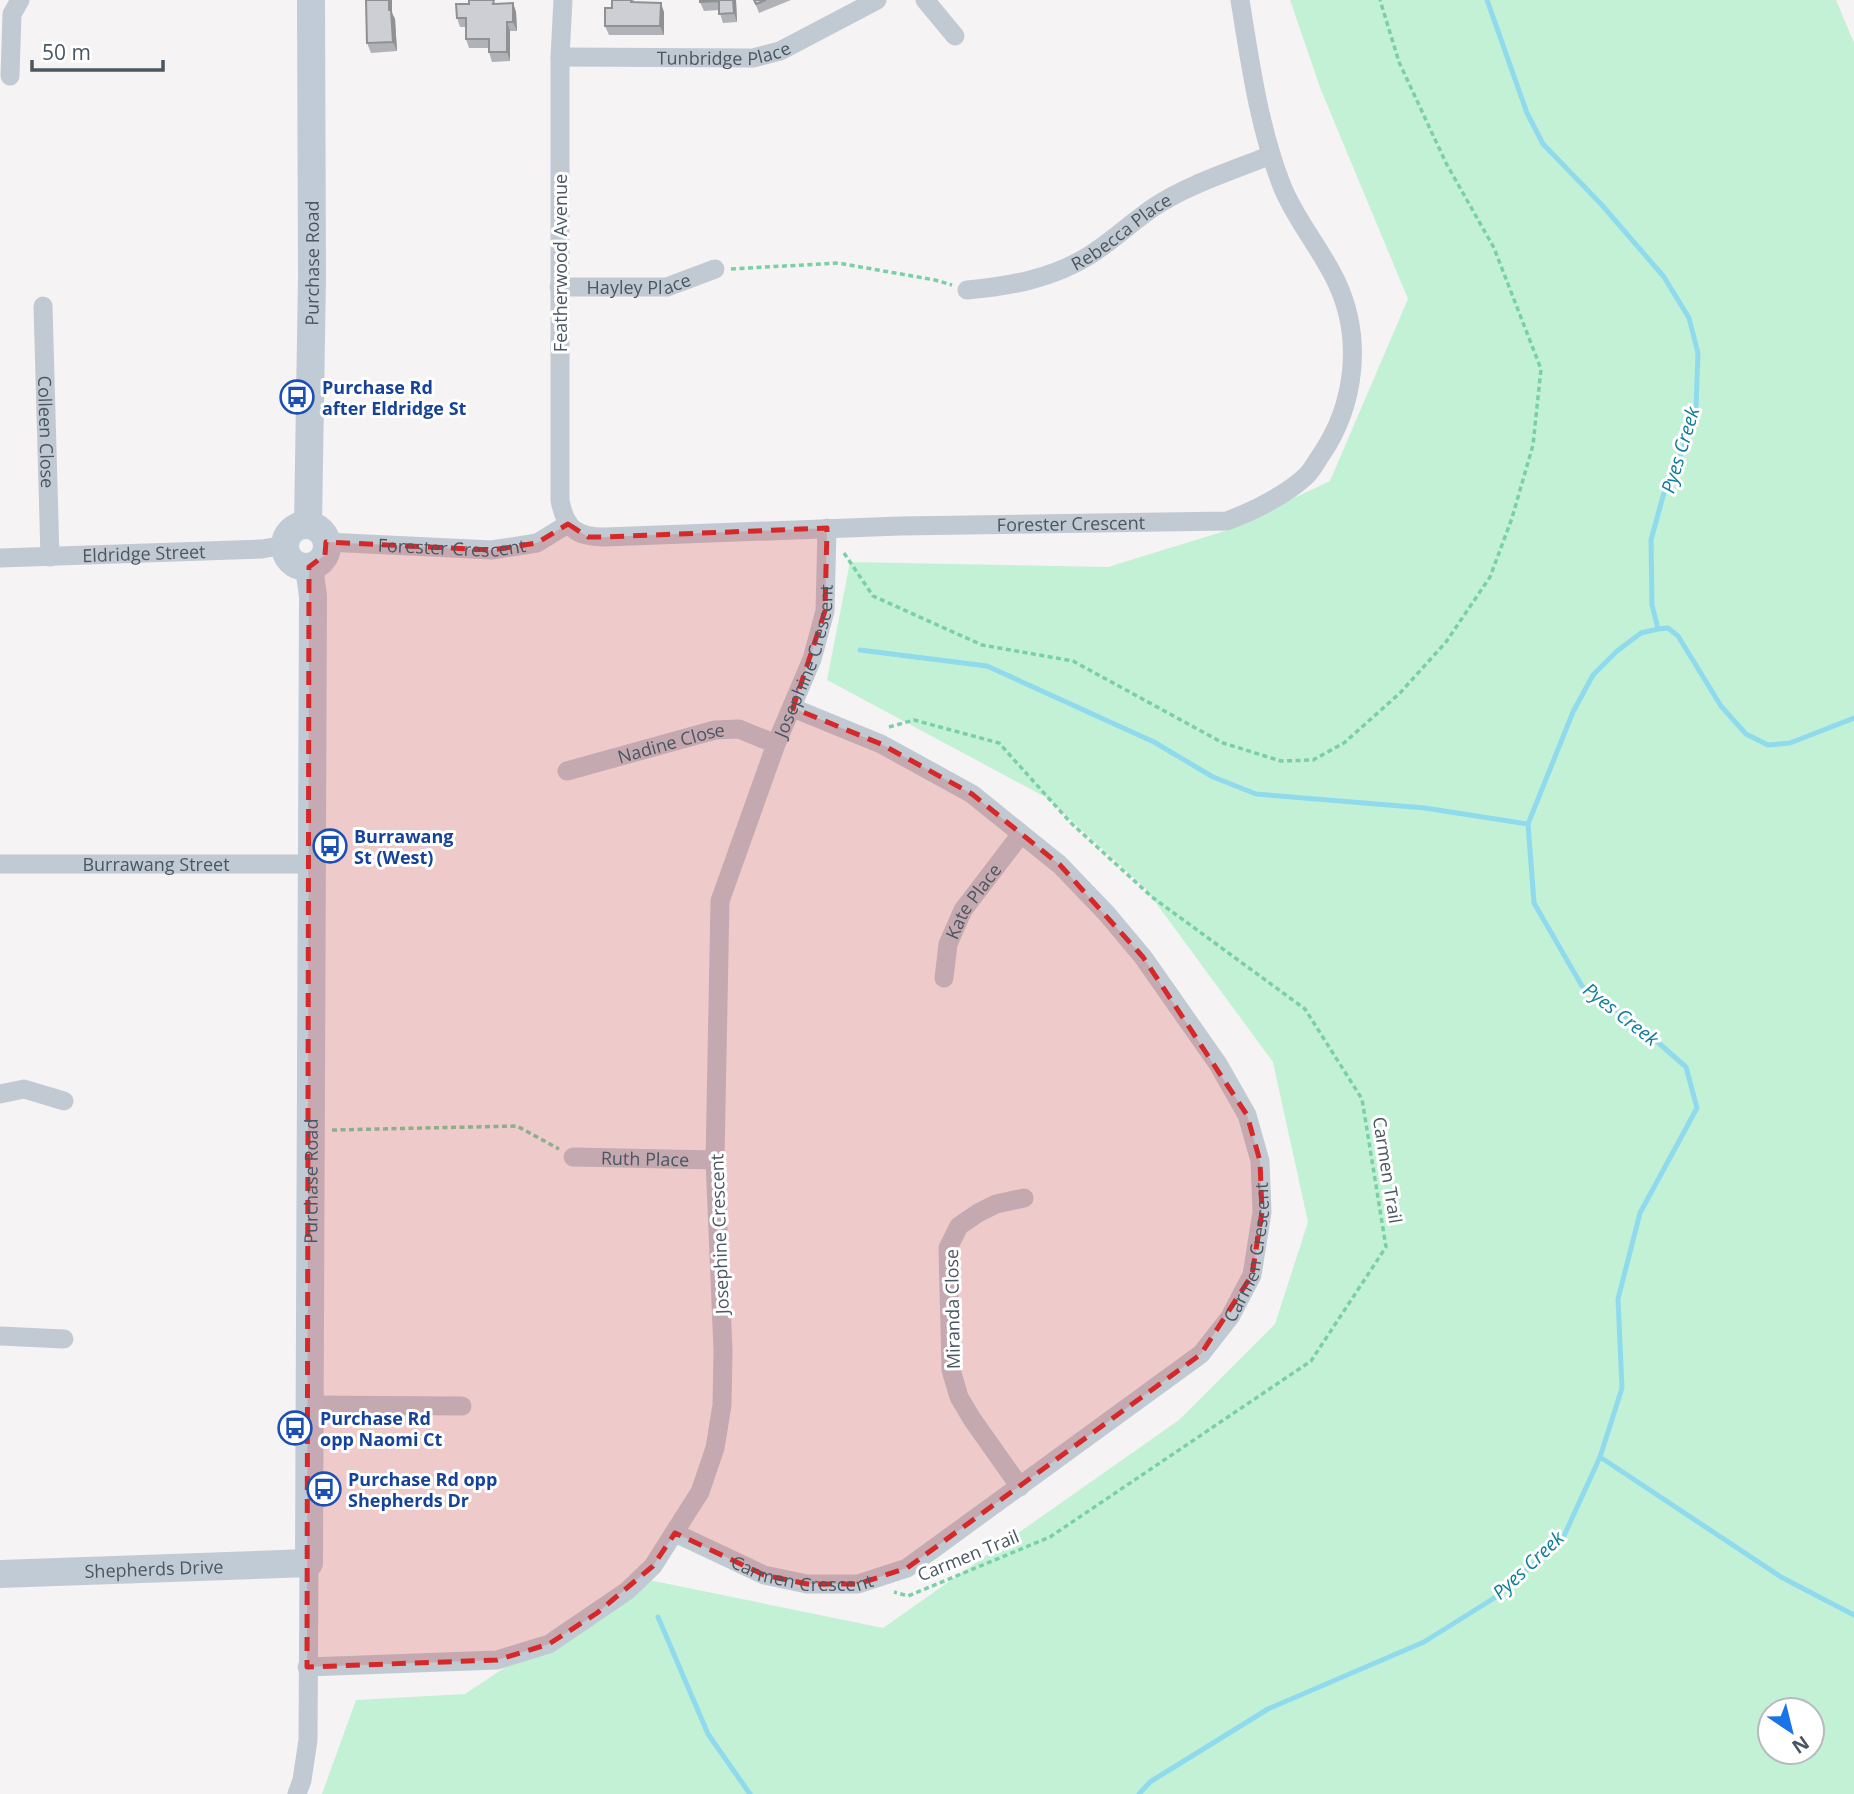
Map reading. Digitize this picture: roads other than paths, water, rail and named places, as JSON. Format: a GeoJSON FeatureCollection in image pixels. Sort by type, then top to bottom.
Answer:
{"type":"FeatureCollection","features":[{"type":"Feature","properties":{"kind":"main road","name":"Purchase Road"},"geometry":{"type":"LineString","coordinates":[[310,0],[312,317],[317,533]]}},
{"type":"Feature","properties":{"kind":"main road"},"geometry":{"type":"LineString","coordinates":[[295,528],[317,533],[325,555],[316,564],[297,565],[285,551],[285,545],[295,528]]}},
{"type":"Feature","properties":{"kind":"main road","name":"Purchase Road"},"geometry":{"type":"LineString","coordinates":[[309,566],[313,596],[309,1563]]}},
{"type":"Feature","properties":{"kind":"main road","name":"Shepherds Drive"},"geometry":{"type":"LineString","coordinates":[[0,1574],[309,1563]]}},
{"type":"Feature","properties":{"kind":"street"},"geometry":{"type":"LineString","coordinates":[[10,76],[12,14],[20,0]]}},
{"type":"Feature","properties":{"kind":"street","name":"Featherwood Avenue"},"geometry":{"type":"LineString","coordinates":[[563,0],[560,57],[560,500],[568,524]]}},
{"type":"Feature","properties":{"kind":"street","name":"Tunbridge Place"},"geometry":{"type":"LineString","coordinates":[[560,57],[753,58],[780,51],[877,0]]}},
{"type":"Feature","properties":{"kind":"street"},"geometry":{"type":"LineString","coordinates":[[925,0],[955,36]]}},
{"type":"Feature","properties":{"kind":"street","name":"Forester Crescent"},"geometry":{"type":"LineString","coordinates":[[317,533],[492,550],[537,543],[568,524],[588,537],[606,537],[827,528],[1227,521],[1263,506],[1307,476],[1332,439],[1345,407],[1353,361],[1350,318],[1337,283],[1284,190],[1271,155],[1240,0]]}},
{"type":"Feature","properties":{"kind":"street","name":"Rebecca Place"},"geometry":{"type":"LineString","coordinates":[[967,290],[1008,287],[1051,275],[1089,256],[1153,208],[1176,195],[1271,155]]}},
{"type":"Feature","properties":{"kind":"street","name":"Hayley Place"},"geometry":{"type":"LineString","coordinates":[[559,287],[667,287],[715,269]]}},
{"type":"Feature","properties":{"kind":"street","name":"Colleen Close"},"geometry":{"type":"LineString","coordinates":[[43,306],[50,556]]}},
{"type":"Feature","properties":{"kind":"street","name":"Josephine Crescent"},"geometry":{"type":"LineString","coordinates":[[307,1667],[497,1660],[549,1644],[627,1591],[653,1566],[700,1492],[715,1448],[722,1405],[723,1350],[715,1160],[720,901],[776,744],[812,659],[825,611],[827,528]]}},
{"type":"Feature","properties":{"kind":"street","name":"Eldridge Street"},"geometry":{"type":"LineString","coordinates":[[0,558],[262,549],[285,545]]}},
{"type":"Feature","properties":{"kind":"street","name":"Carmen Crescent"},"geometry":{"type":"LineString","coordinates":[[675,1533],[764,1575],[807,1584],[858,1584],[907,1568],[1201,1354],[1230,1317],[1252,1275],[1262,1212],[1260,1161],[1248,1115],[1218,1064],[1143,957],[1107,914],[1060,865],[972,794],[881,744],[793,708]]}},
{"type":"Feature","properties":{"kind":"street","name":"Nadine Close"},"geometry":{"type":"LineString","coordinates":[[566,771],[715,730],[739,729],[776,744]]}},
{"type":"Feature","properties":{"kind":"street","name":"Kate Place"},"geometry":{"type":"LineString","coordinates":[[944,978],[948,943],[963,910],[1021,834]]}},
{"type":"Feature","properties":{"kind":"street","name":"Burrawang Street"},"geometry":{"type":"LineString","coordinates":[[0,864],[313,864]]}},
{"type":"Feature","properties":{"kind":"street"},"geometry":{"type":"LineString","coordinates":[[0,1094],[24,1089],[64,1101]]}},
{"type":"Feature","properties":{"kind":"street","name":"Ruth Place"},"geometry":{"type":"LineString","coordinates":[[573,1157],[715,1160]]}},
{"type":"Feature","properties":{"kind":"street","name":"Miranda Close"},"geometry":{"type":"LineString","coordinates":[[1020,1487],[972,1419],[959,1396],[951,1370],[948,1248],[959,1226],[978,1213],[996,1204],[1024,1198]]}},
{"type":"Feature","properties":{"kind":"street"},"geometry":{"type":"LineString","coordinates":[[0,1336],[64,1339]]}},
{"type":"Feature","properties":{"kind":"street"},"geometry":{"type":"LineString","coordinates":[[309,1405],[462,1406]]}},
{"type":"Feature","properties":{"kind":"street","name":"Purchase Road"},"geometry":{"type":"LineString","coordinates":[[297,1794],[308,1741],[309,1563]]}},
{"type":"Feature","properties":{"kind":"waterway","name":"Pyes Creek"},"geometry":{"type":"LineString","coordinates":[[1139,1794],[1150,1782],[1268,1709],[1424,1642],[1499,1595],[1563,1538],[1600,1457],[1622,1388],[1618,1299],[1640,1213],[1697,1108],[1686,1067],[1638,1025],[1582,986],[1534,903],[1528,824],[1573,712],[1593,675],[1617,651],[1641,633],[1658,629],[1652,605],[1651,540],[1663,496],[1696,409],[1698,353],[1689,318],[1664,277],[1601,204],[1543,144],[1527,113],[1487,0]]}},
{"type":"Feature","properties":{"kind":"waterway"},"geometry":{"type":"LineString","coordinates":[[1658,629],[1668,628],[1678,636],[1721,706],[1746,734],[1768,745],[1790,743],[1854,718]]}},
{"type":"Feature","properties":{"kind":"waterway"},"geometry":{"type":"LineString","coordinates":[[860,650],[987,666],[1154,742],[1213,777],[1256,794],[1425,808],[1528,824]]}},
{"type":"Feature","properties":{"kind":"waterway"},"geometry":{"type":"LineString","coordinates":[[1600,1457],[1781,1577],[1854,1615]]}},
{"type":"Feature","properties":{"kind":"waterway"},"geometry":{"type":"LineString","coordinates":[[658,1617],[708,1734],[750,1794]]}},
{"type":"Feature","properties":{"kind":"place","name":"Purchase Rd after Eldridge St"},"geometry":{"type":"Point","coordinates":[297,397]}},
{"type":"Feature","properties":{"kind":"place","name":"Burrawang St (West)"},"geometry":{"type":"Point","coordinates":[330,846]}},
{"type":"Feature","properties":{"kind":"place","name":"Purchase Rd opp Naomi Ct"},"geometry":{"type":"Point","coordinates":[295,1428]}},
{"type":"Feature","properties":{"kind":"place","name":"Purchase Rd opp Shepherds Dr"},"geometry":{"type":"Point","coordinates":[324,1489]}}]}
